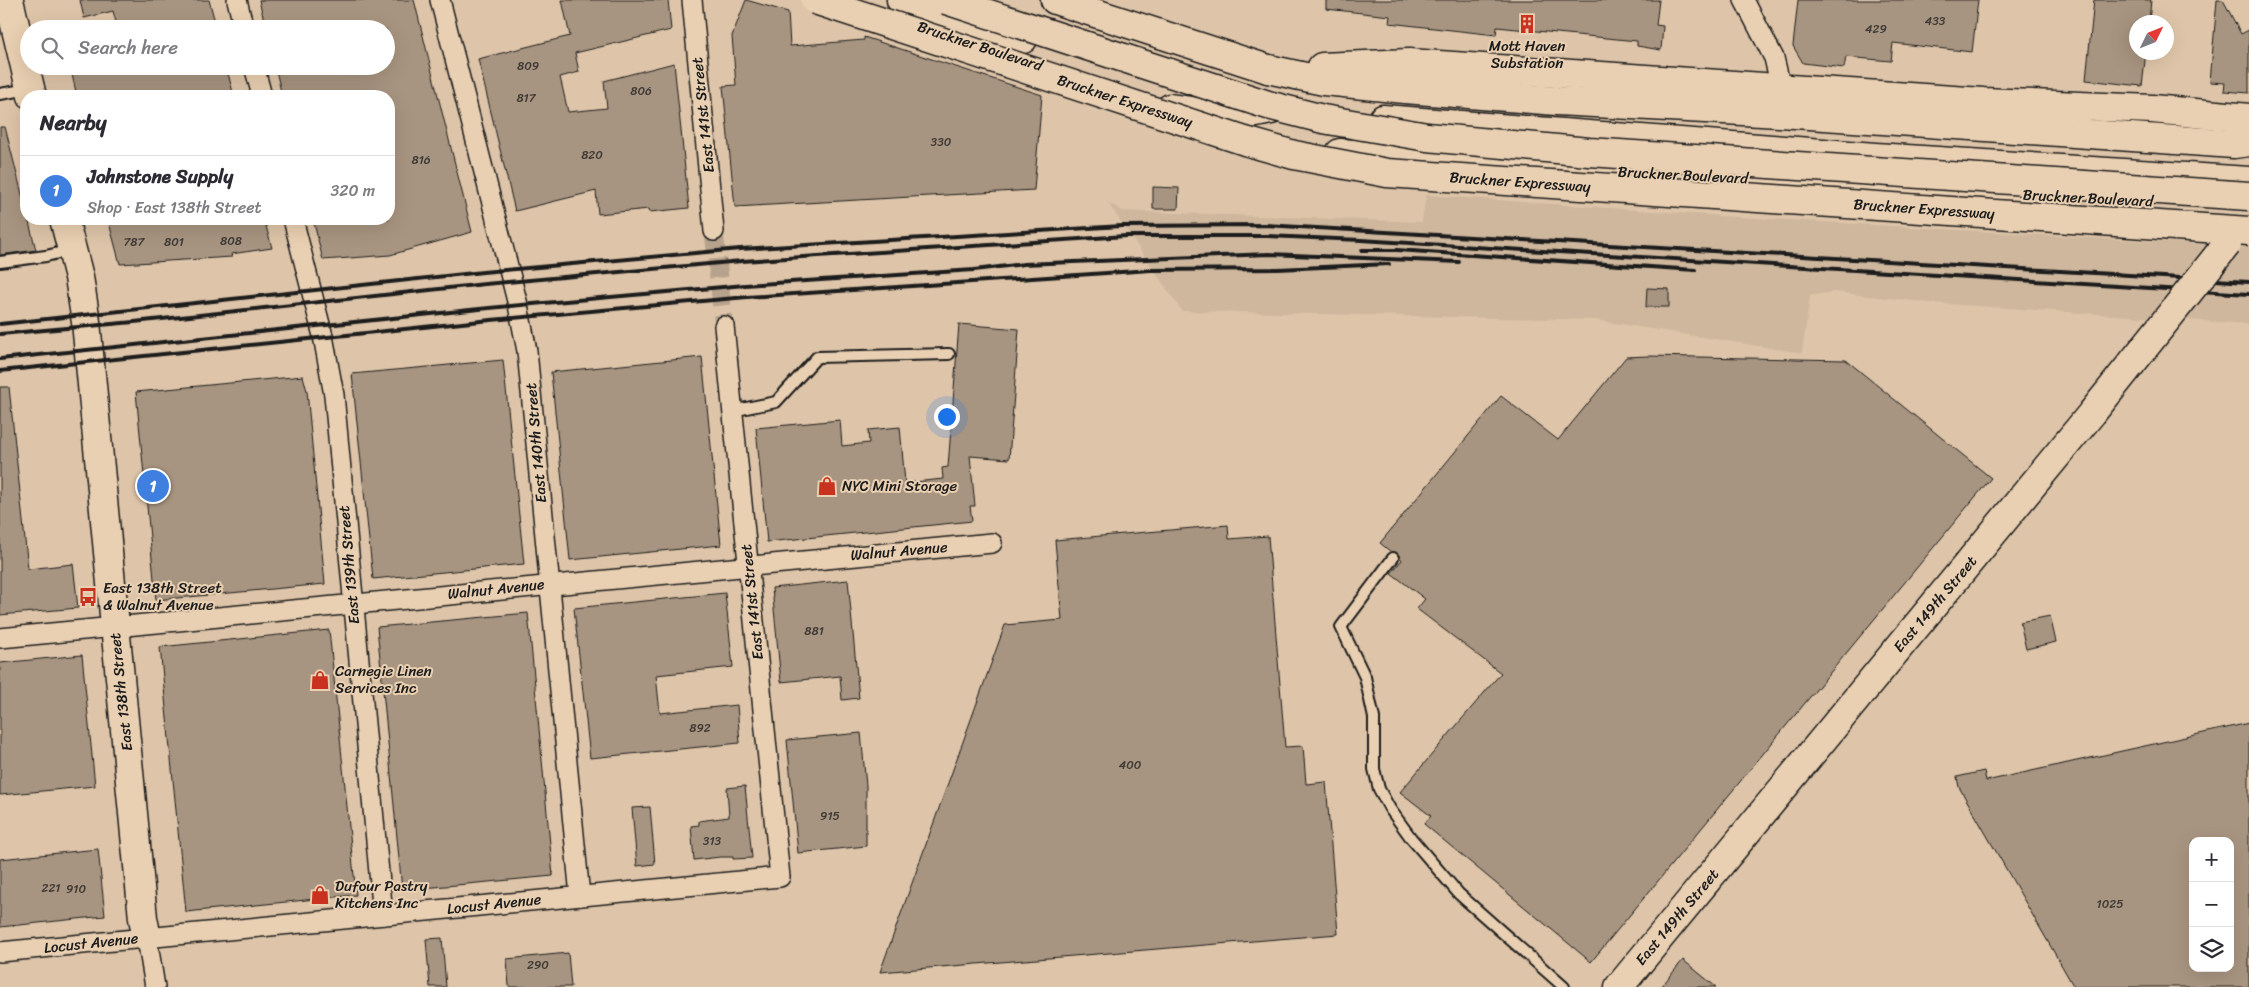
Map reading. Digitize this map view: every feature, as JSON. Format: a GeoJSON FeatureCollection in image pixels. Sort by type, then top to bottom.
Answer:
{"type":"FeatureCollection","features":[{"type":"Feature","properties":{"kind":"main road"},"geometry":{"type":"LineString","coordinates":[[9,0],[20,46]]}},
{"type":"Feature","properties":{"kind":"main road","name":"Bruckner Expressway"},"geometry":{"type":"LineString","coordinates":[[815,0],[1245,141],[1294,155],[1387,173],[2238,238]]}},
{"type":"Feature","properties":{"kind":"main road","name":"Bruckner Boulevard"},"geometry":{"type":"LineString","coordinates":[[841,0],[1266,138],[1340,153],[2249,208]]}},
{"type":"Feature","properties":{"kind":"main road","name":"Bruckner Boulevard"},"geometry":{"type":"LineString","coordinates":[[901,0],[942,6],[1202,97],[1250,108],[1876,157],[2249,181]]}},
{"type":"Feature","properties":{"kind":"main road"},"geometry":{"type":"LineString","coordinates":[[942,6],[965,0]]}},
{"type":"Feature","properties":{"kind":"main road"},"geometry":{"type":"LineString","coordinates":[[1055,0],[1268,69],[1324,81],[1557,101],[1780,113],[2234,144],[2249,142]]}},
{"type":"Feature","properties":{"kind":"main road"},"geometry":{"type":"LineString","coordinates":[[942,6],[1268,105],[1323,119],[1427,137],[1599,153],[2249,196]]}},
{"type":"Feature","properties":{"kind":"main road"},"geometry":{"type":"LineString","coordinates":[[1268,69],[1409,63],[1983,102],[2152,108],[2249,118]]}},
{"type":"Feature","properties":{"kind":"main road"},"geometry":{"type":"LineString","coordinates":[[27,75],[31,90]]}},
{"type":"Feature","properties":{"kind":"main road"},"geometry":{"type":"LineString","coordinates":[[1170,108],[1234,117],[1271,110]]}},
{"type":"Feature","properties":{"kind":"main road"},"geometry":{"type":"LineString","coordinates":[[1588,135],[1708,176]]}},
{"type":"Feature","properties":{"kind":"main road","name":"East 149th Street"},"geometry":{"type":"LineString","coordinates":[[1619,987],[2238,238],[2249,220]]}},
{"type":"Feature","properties":{"kind":"main road","name":"East 138th Street"},"geometry":{"type":"LineString","coordinates":[[66,225],[83,299],[86,322],[143,918],[147,938]]}},
{"type":"Feature","properties":{"kind":"street"},"geometry":{"type":"LineString","coordinates":[[237,0],[242,20]]}},
{"type":"Feature","properties":{"kind":"street","name":"East 140th Street"},"geometry":{"type":"LineString","coordinates":[[440,0],[523,328],[580,896]]}},
{"type":"Feature","properties":{"kind":"street","name":"East 141st Street"},"geometry":{"type":"LineString","coordinates":[[692,0],[714,231]]}},
{"type":"Feature","properties":{"kind":"street"},"geometry":{"type":"LineString","coordinates":[[1744,0],[1774,58],[1781,87]]}},
{"type":"Feature","properties":{"kind":"street"},"geometry":{"type":"LineString","coordinates":[[256,75],[260,90]]}},
{"type":"Feature","properties":{"kind":"street","name":"East 139th Street"},"geometry":{"type":"LineString","coordinates":[[294,225],[330,370],[383,915]]}},
{"type":"Feature","properties":{"kind":"street","name":"East 141st Street"},"geometry":{"type":"LineString","coordinates":[[724,326],[780,877]]}},
{"type":"Feature","properties":{"kind":"street","name":"Walnut Avenue"},"geometry":{"type":"LineString","coordinates":[[0,638],[992,543]]}},
{"type":"Feature","properties":{"kind":"street","name":"Locust Avenue"},"geometry":{"type":"LineString","coordinates":[[0,952],[780,877]]}},
{"type":"Feature","properties":{"kind":"street","name":"East 138th Street"},"geometry":{"type":"LineString","coordinates":[[147,938],[155,987]]}},
{"type":"Feature","properties":{"kind":"lane"},"geometry":{"type":"LineString","coordinates":[[0,94],[20,93]]}},
{"type":"Feature","properties":{"kind":"lane"},"geometry":{"type":"LineString","coordinates":[[0,262],[46,256],[72,250]]}},
{"type":"Feature","properties":{"kind":"lane"},"geometry":{"type":"LineString","coordinates":[[732,411],[776,402],[817,357],[949,354]]}},
{"type":"Feature","properties":{"kind":"lane"},"geometry":{"type":"LineString","coordinates":[[1393,558],[1341,627],[1365,677],[1374,718],[1374,769],[1380,789],[1390,809],[1459,894],[1564,987]]}},
{"type":"Feature","properties":{"kind":"shaded area"},"geometry":{"type":"Polygon","coordinates":[[[1426,195],[1737,217],[2249,247],[2249,324],[1931,303],[1834,292],[1810,296],[1802,353],[1595,320],[1182,311],[1108,203],[1123,211],[1422,222],[1426,195]]]}},
{"type":"Feature","properties":{"kind":"building"},"geometry":{"type":"Polygon","coordinates":[[[80,0],[209,0],[215,20],[116,20],[113,11],[84,18],[80,0]]]}},
{"type":"Feature","properties":{"kind":"building"},"geometry":{"type":"Polygon","coordinates":[[[259,0],[414,0],[472,232],[390,255],[323,260],[314,225],[395,225],[395,90],[281,90],[277,75],[395,75],[395,20],[264,20],[259,0]]]}},
{"type":"Feature","properties":{"kind":"building"},"geometry":{"type":"Polygon","coordinates":[[[562,0],[668,0],[671,30],[575,53],[579,72],[560,77],[568,112],[607,108],[604,81],[674,63],[689,208],[650,212],[649,209],[598,214],[596,191],[515,211],[478,59],[570,36],[562,0]]]}},
{"type":"Feature","properties":{"kind":"building"},"geometry":{"type":"Polygon","coordinates":[[[746,0],[788,12],[790,46],[864,40],[864,37],[1042,95],[1034,190],[735,207],[723,86],[736,85],[732,36],[746,0]]]}},
{"type":"Feature","properties":{"kind":"building","name":"Mott Haven Substation"},"geometry":{"type":"Polygon","coordinates":[[[1326,0],[1659,0],[1656,25],[1663,26],[1661,50],[1637,46],[1637,41],[1497,27],[1496,35],[1389,23],[1390,16],[1326,9],[1326,0]]]}},
{"type":"Feature","properties":{"kind":"building"},"geometry":{"type":"Polygon","coordinates":[[[1798,0],[1978,0],[1972,52],[1893,43],[1891,61],[1846,57],[1844,68],[1803,63],[1793,46],[1798,0]]]}},
{"type":"Feature","properties":{"kind":"building"},"geometry":{"type":"Polygon","coordinates":[[[2094,0],[2151,0],[2150,15],[2129,15],[2129,60],[2145,60],[2142,86],[2086,80],[2094,0]]]}},
{"type":"Feature","properties":{"kind":"building"},"geometry":{"type":"Polygon","coordinates":[[[2217,0],[2223,0],[2241,34],[2249,30],[2249,93],[2224,91],[2225,83],[2210,82],[2217,0]]]}},
{"type":"Feature","properties":{"kind":"building"},"geometry":{"type":"Polygon","coordinates":[[[72,75],[228,75],[232,90],[76,90],[72,75]]]}},
{"type":"Feature","properties":{"kind":"building"},"geometry":{"type":"Polygon","coordinates":[[[0,127],[5,127],[20,187],[20,225],[30,225],[36,250],[0,255],[0,127]]]}},
{"type":"Feature","properties":{"kind":"building"},"geometry":{"type":"Polygon","coordinates":[[[1153,187],[1179,188],[1178,209],[1153,209],[1153,187]]]}},
{"type":"Feature","properties":{"kind":"building"},"geometry":{"type":"Polygon","coordinates":[[[110,225],[266,225],[272,248],[231,254],[232,257],[120,264],[110,225]]]}},
{"type":"Feature","properties":{"kind":"building"},"geometry":{"type":"Polygon","coordinates":[[[1647,288],[1669,289],[1669,307],[1646,307],[1647,288]]]}},
{"type":"Feature","properties":{"kind":"building"},"geometry":{"type":"Polygon","coordinates":[[[959,324],[1019,329],[1009,459],[970,456],[975,506],[970,506],[972,521],[767,542],[756,428],[840,420],[842,446],[869,443],[868,430],[900,427],[905,483],[943,479],[942,468],[948,467],[959,324]]]}},
{"type":"Feature","properties":{"kind":"building"},"geometry":{"type":"Polygon","coordinates":[[[702,357],[721,545],[570,560],[551,372],[702,357]]]}},
{"type":"Feature","properties":{"kind":"building"},"geometry":{"type":"Polygon","coordinates":[[[1626,357],[1846,360],[1991,478],[1591,962],[1424,824],[1431,816],[1400,792],[1501,673],[1417,609],[1425,599],[1391,573],[1402,560],[1397,553],[1391,552],[1380,543],[1501,396],[1558,440],[1626,357]]]}},
{"type":"Feature","properties":{"kind":"building"},"geometry":{"type":"Polygon","coordinates":[[[503,360],[524,564],[373,579],[352,374],[503,360]]]}},
{"type":"Feature","properties":{"kind":"building"},"geometry":{"type":"Polygon","coordinates":[[[303,376],[307,391],[325,584],[156,600],[136,392],[303,376]]]}},
{"type":"Feature","properties":{"kind":"building"},"geometry":{"type":"Polygon","coordinates":[[[0,387],[9,387],[28,569],[73,564],[78,608],[0,615],[0,387]]]}},
{"type":"Feature","properties":{"kind":"building"},"geometry":{"type":"Polygon","coordinates":[[[1228,525],[1229,539],[1268,536],[1285,747],[1303,746],[1306,784],[1326,782],[1338,934],[880,972],[1005,625],[1062,620],[1055,540],[1228,525]]]}},
{"type":"Feature","properties":{"kind":"building"},"geometry":{"type":"Polygon","coordinates":[[[848,580],[859,698],[842,700],[840,676],[781,682],[772,588],[848,580]]]}},
{"type":"Feature","properties":{"kind":"building"},"geometry":{"type":"Polygon","coordinates":[[[725,593],[733,667],[656,675],[660,713],[737,705],[740,743],[590,758],[574,608],[725,593]]]}},
{"type":"Feature","properties":{"kind":"building"},"geometry":{"type":"Polygon","coordinates":[[[528,613],[553,876],[402,890],[377,627],[528,613]]]}},
{"type":"Feature","properties":{"kind":"building"},"geometry":{"type":"Polygon","coordinates":[[[2050,616],[2056,642],[2026,649],[2020,622],[2050,616]]]}},
{"type":"Feature","properties":{"kind":"building"},"geometry":{"type":"Polygon","coordinates":[[[329,630],[356,895],[186,912],[160,647],[329,630]]]}},
{"type":"Feature","properties":{"kind":"building"},"geometry":{"type":"Polygon","coordinates":[[[82,655],[95,786],[0,795],[0,663],[82,655]]]}},
{"type":"Feature","properties":{"kind":"building"},"geometry":{"type":"Polygon","coordinates":[[[2249,723],[2249,987],[2074,987],[1959,787],[1957,777],[1984,771],[1986,781],[2249,723]]]}},
{"type":"Feature","properties":{"kind":"building"},"geometry":{"type":"Polygon","coordinates":[[[861,733],[866,786],[866,846],[798,853],[787,740],[861,733]]]}},
{"type":"Feature","properties":{"kind":"building"},"geometry":{"type":"Polygon","coordinates":[[[745,786],[752,858],[733,859],[733,857],[720,857],[694,860],[691,826],[699,825],[699,821],[729,817],[727,788],[745,786]]]}},
{"type":"Feature","properties":{"kind":"building"},"geometry":{"type":"Polygon","coordinates":[[[650,807],[655,864],[637,866],[632,808],[650,807]]]}},
{"type":"Feature","properties":{"kind":"building"},"geometry":{"type":"Polygon","coordinates":[[[98,849],[105,916],[0,927],[0,859],[98,849]]]}},
{"type":"Feature","properties":{"kind":"building"},"geometry":{"type":"Polygon","coordinates":[[[442,938],[446,987],[430,987],[426,939],[442,938]]]}},
{"type":"Feature","properties":{"kind":"building"},"geometry":{"type":"Polygon","coordinates":[[[568,953],[571,987],[509,987],[507,959],[568,953]]]}},
{"type":"Feature","properties":{"kind":"building"},"geometry":{"type":"Polygon","coordinates":[[[1683,960],[1716,987],[1661,987],[1683,960]]]}},
{"type":"Feature","properties":{"kind":"tunnel"},"geometry":{"type":"LineString","coordinates":[[714,231],[724,326]]}},
{"type":"Feature","properties":{"kind":"railway"},"geometry":{"type":"LineString","coordinates":[[0,324],[483,272],[740,249],[1122,226],[1265,225],[2249,282]]}},
{"type":"Feature","properties":{"kind":"railway"},"geometry":{"type":"LineString","coordinates":[[0,334],[134,322],[485,284],[742,261],[1126,236],[1267,236],[1361,240],[2249,294]]}},
{"type":"Feature","properties":{"kind":"railway"},"geometry":{"type":"LineString","coordinates":[[1362,250],[1397,250],[1695,270]]}},
{"type":"Feature","properties":{"kind":"railway"},"geometry":{"type":"LineString","coordinates":[[0,359],[489,308],[745,285],[974,270],[1024,264],[1269,254],[1459,262]]}},
{"type":"Feature","properties":{"kind":"railway"},"geometry":{"type":"LineString","coordinates":[[0,371],[491,320],[747,297],[1151,270],[1278,269],[1389,264]]}},
{"type":"Feature","properties":{"kind":"place","name":"Mott Haven Substation"},"geometry":{"type":"Point","coordinates":[1527,24]}},
{"type":"Feature","properties":{"kind":"place","name":"Johnstone Supply"},"geometry":{"type":"Point","coordinates":[153,486]}},
{"type":"Feature","properties":{"kind":"place","name":"NYC Mini Storage"},"geometry":{"type":"Point","coordinates":[827,486]}},
{"type":"Feature","properties":{"kind":"place","name":"East 138th Street & Walnut Avenue"},"geometry":{"type":"Point","coordinates":[88,597]}},
{"type":"Feature","properties":{"kind":"place","name":"Carnegie Linen Services Inc"},"geometry":{"type":"Point","coordinates":[320,680]}},
{"type":"Feature","properties":{"kind":"place","name":"Dufour Pastry Kitchens Inc"},"geometry":{"type":"Point","coordinates":[320,895]}}]}
